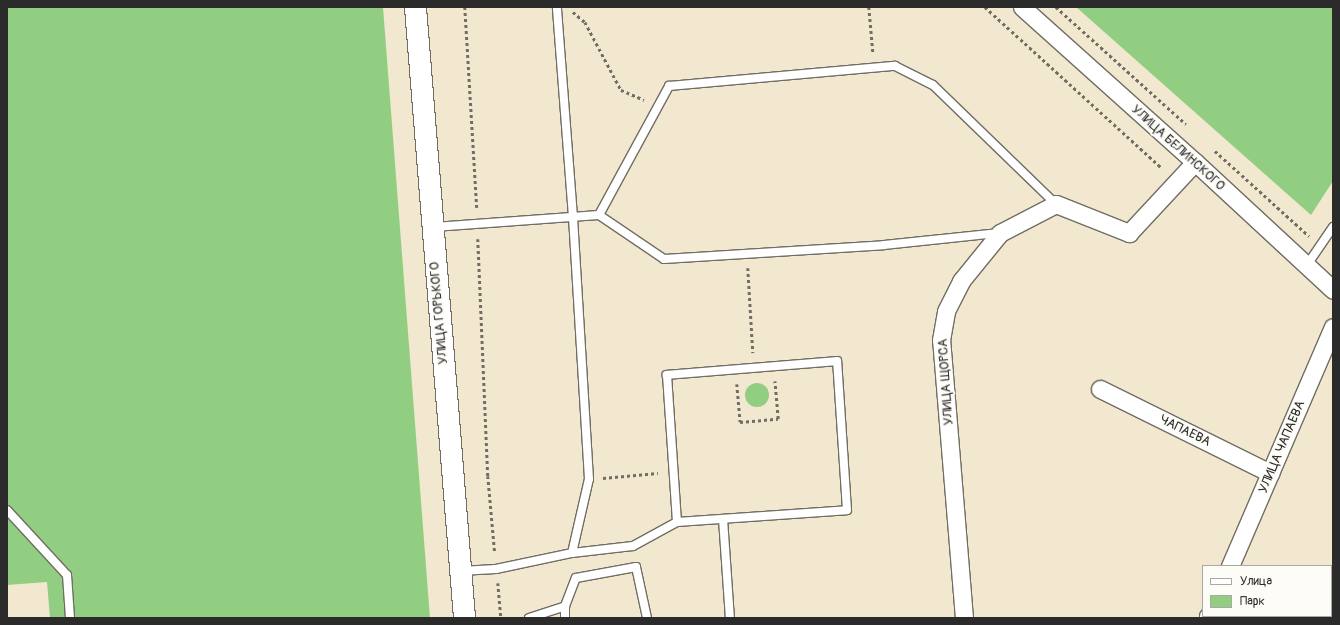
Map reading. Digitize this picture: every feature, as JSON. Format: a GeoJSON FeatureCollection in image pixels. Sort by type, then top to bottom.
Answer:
{"type":"FeatureCollection","features":[{"type":"Feature","properties":{"kind":"street","name":"УЛИЦА ГОРЬКОГО"},"geometry":{"type":"LineString","coordinates":[[415,7],[464,618]]}},
{"type":"Feature","properties":{"kind":"street","name":"УЛИЦА БЕЛИНСКОГО"},"geometry":{"type":"LineString","coordinates":[[1022,7],[1195,162],[1333,290]]}},
{"type":"Feature","properties":{"kind":"street"},"geometry":{"type":"LineString","coordinates":[[1056,204],[1129,233],[1195,162]]}},
{"type":"Feature","properties":{"kind":"street","name":"УЛИЦА ЩОРСА"},"geometry":{"type":"LineString","coordinates":[[964,618],[941,340],[946,311],[961,281],[1000,233],[1056,204]]}},
{"type":"Feature","properties":{"kind":"street","name":"УЛИЦА ЧАПАЕВА"},"geometry":{"type":"LineString","coordinates":[[1230,565],[1333,327]]}},
{"type":"Feature","properties":{"kind":"street","name":"ЧАПАЕВА"},"geometry":{"type":"LineString","coordinates":[[1100,389],[1270,473]]}},
{"type":"Feature","properties":{"kind":"lane"},"geometry":{"type":"LineString","coordinates":[[557,7],[573,217],[589,479],[572,553]]}},
{"type":"Feature","properties":{"kind":"lane"},"geometry":{"type":"LineString","coordinates":[[599,215],[669,86],[896,66],[932,85],[1056,204]]}},
{"type":"Feature","properties":{"kind":"lane"},"geometry":{"type":"LineString","coordinates":[[432,228],[599,215],[664,259],[884,245],[1000,233]]}},
{"type":"Feature","properties":{"kind":"lane"},"geometry":{"type":"LineString","coordinates":[[1307,265],[1333,227]]}},
{"type":"Feature","properties":{"kind":"lane"},"geometry":{"type":"LineString","coordinates":[[460,572],[496,569],[572,553],[633,546],[677,522],[846,510],[837,361],[667,375],[677,522]]}},
{"type":"Feature","properties":{"kind":"lane"},"geometry":{"type":"LineString","coordinates":[[7,510],[67,575],[70,618]]}},
{"type":"Feature","properties":{"kind":"lane"},"geometry":{"type":"LineString","coordinates":[[723,519],[730,618]]}},
{"type":"Feature","properties":{"kind":"lane"},"geometry":{"type":"LineString","coordinates":[[566,618],[565,606],[576,578],[636,567],[647,618]]}},
{"type":"Feature","properties":{"kind":"lane"},"geometry":{"type":"LineString","coordinates":[[529,618],[565,606]]}},
{"type":"Feature","properties":{"kind":"path"},"geometry":{"type":"LineString","coordinates":[[465,7],[478,225],[488,476],[502,618]]}},
{"type":"Feature","properties":{"kind":"path"},"geometry":{"type":"LineString","coordinates":[[869,7],[875,68]]}},
{"type":"Feature","properties":{"kind":"path"},"geometry":{"type":"LineString","coordinates":[[572,12],[585,22],[621,90],[658,107]]}},
{"type":"Feature","properties":{"kind":"path"},"geometry":{"type":"LineString","coordinates":[[747,254],[754,368]]}},
{"type":"Feature","properties":{"kind":"path"},"geometry":{"type":"LineString","coordinates":[[736,369],[740,422],[778,419],[774,366]]}},
{"type":"Feature","properties":{"kind":"path"},"geometry":{"type":"LineString","coordinates":[[589,479],[673,472]]}},
{"type":"Feature","properties":{"kind":"green space"},"geometry":{"type":"Polygon","coordinates":[[[7,7],[383,7],[430,618],[50,618],[47,582],[7,585],[7,7]]]}},
{"type":"Feature","properties":{"kind":"green space"},"geometry":{"type":"Polygon","coordinates":[[[1076,7],[1333,7],[1333,181],[1311,215],[1076,7]]]}},
{"type":"Feature","properties":{"kind":"green space"},"geometry":{"type":"Polygon","coordinates":[[[757,383],[765,387],[769,395],[765,403],[757,407],[749,403],[745,395],[749,387],[757,383]]]}}]}
